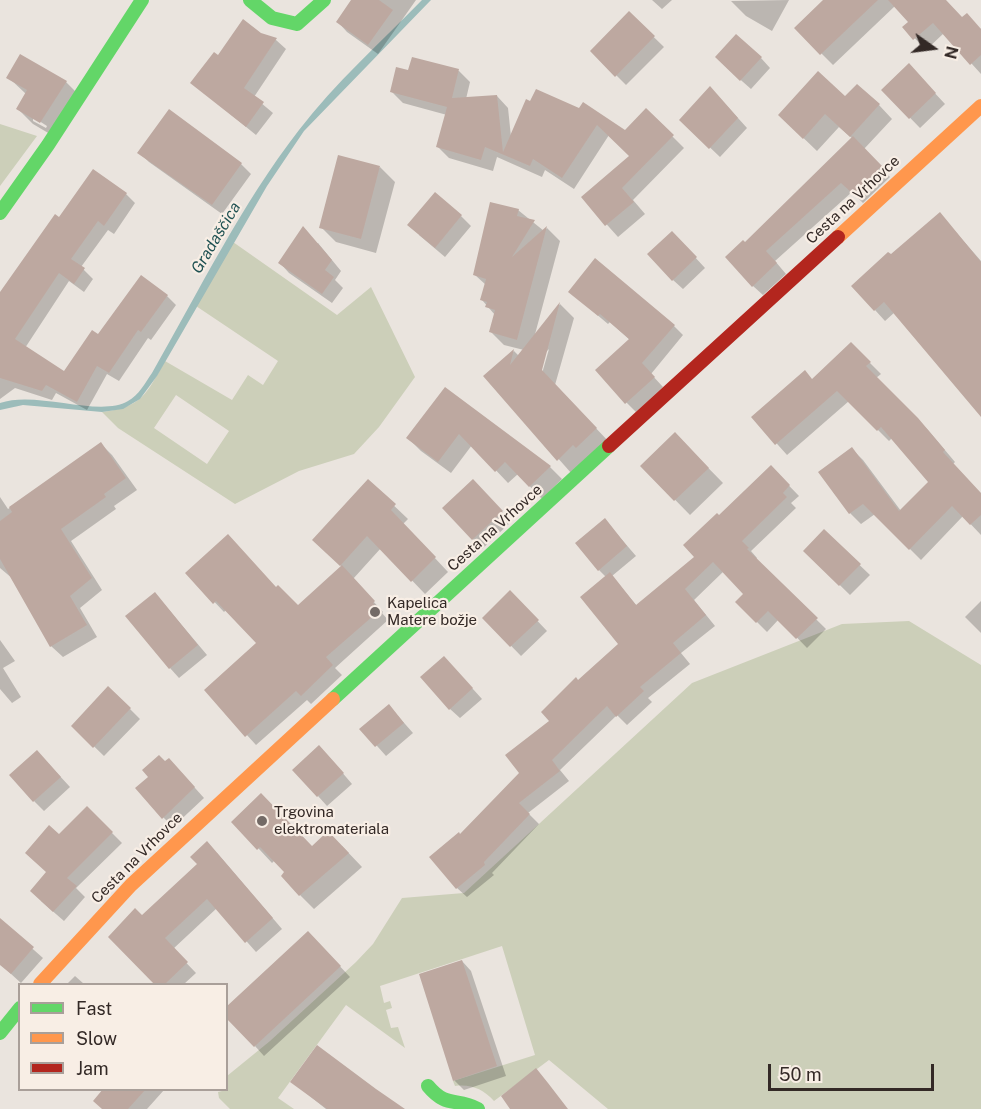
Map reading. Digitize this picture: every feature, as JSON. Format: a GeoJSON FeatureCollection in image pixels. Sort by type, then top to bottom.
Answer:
{"type":"FeatureCollection","features":[{"type":"Feature","properties":{"kind":"street"},"geometry":{"type":"LineString","coordinates":[[0,213],[48,145],[142,0]]}},
{"type":"Feature","properties":{"kind":"street"},"geometry":{"type":"LineString","coordinates":[[250,0],[272,18],[297,24],[324,0]]}},
{"type":"Feature","properties":{"kind":"street","name":"Cesta na Vrhovce"},"geometry":{"type":"LineString","coordinates":[[41,983],[131,885],[210,811],[981,106]]}},
{"type":"Feature","properties":{"kind":"street"},"geometry":{"type":"LineString","coordinates":[[0,1033],[18,1010]]}},
{"type":"Feature","properties":{"kind":"street"},"geometry":{"type":"LineString","coordinates":[[428,1086],[441,1099],[468,1104],[478,1109]]}},
{"type":"Feature","properties":{"kind":"green space"},"geometry":{"type":"Polygon","coordinates":[[[0,124],[37,136],[0,186],[0,124]]]}},
{"type":"Feature","properties":{"kind":"green space"},"geometry":{"type":"Polygon","coordinates":[[[233,242],[337,315],[371,287],[415,377],[379,427],[354,454],[299,471],[235,504],[118,428],[102,412],[126,407],[142,397],[165,361],[232,400],[248,375],[263,385],[278,361],[196,306],[233,242]],[[176,395],[154,428],[207,464],[229,431],[176,395]]]}},
{"type":"Feature","properties":{"kind":"green space"},"geometry":{"type":"Polygon","coordinates":[[[909,621],[981,665],[981,1109],[608,1109],[549,1060],[494,1101],[481,1090],[455,1086],[453,1081],[535,1055],[502,946],[380,986],[384,1003],[390,1001],[392,1008],[386,1010],[391,1028],[398,1027],[405,1048],[346,1005],[278,1098],[294,1109],[230,1109],[219,1098],[218,1092],[228,1091],[228,1075],[270,1041],[373,944],[402,898],[464,893],[692,683],[842,624],[909,621]]]}},
{"type":"Feature","properties":{"kind":"water","name":"Gradaščica"},"geometry":{"type":"Polygon","coordinates":[[[422,0],[431,0],[304,131],[267,186],[157,376],[140,399],[123,409],[102,412],[23,405],[0,410],[0,403],[15,400],[101,407],[116,405],[135,396],[152,373],[239,218],[299,130],[359,63],[422,0]]]}},
{"type":"Feature","properties":{"kind":"building"},"geometry":{"type":"Polygon","coordinates":[[[351,0],[379,0],[393,10],[368,45],[336,22],[351,0]]]}},
{"type":"Feature","properties":{"kind":"building"},"geometry":{"type":"Polygon","coordinates":[[[823,0],[878,0],[820,55],[794,28],[823,0]]]}},
{"type":"Feature","properties":{"kind":"building"},"geometry":{"type":"Polygon","coordinates":[[[888,0],[946,0],[962,17],[967,13],[981,29],[981,55],[970,65],[933,23],[913,40],[902,27],[908,22],[888,0]]]}},
{"type":"Feature","properties":{"kind":"building"},"geometry":{"type":"Polygon","coordinates":[[[629,11],[655,36],[615,77],[590,51],[629,11]]]}},
{"type":"Feature","properties":{"kind":"building"},"geometry":{"type":"Polygon","coordinates":[[[243,19],[261,33],[277,38],[244,88],[264,102],[246,127],[190,83],[214,52],[218,55],[243,19]]]}},
{"type":"Feature","properties":{"kind":"building"},"geometry":{"type":"Polygon","coordinates":[[[736,34],[762,57],[740,81],[715,57],[736,34]]]}},
{"type":"Feature","properties":{"kind":"building"},"geometry":{"type":"Polygon","coordinates":[[[20,54],[67,81],[40,123],[16,109],[27,90],[6,78],[20,54]]]}},
{"type":"Feature","properties":{"kind":"building"},"geometry":{"type":"Polygon","coordinates":[[[412,57],[459,69],[452,98],[497,95],[503,152],[526,99],[530,101],[536,89],[579,108],[583,102],[625,130],[646,108],[674,135],[622,188],[634,202],[605,226],[581,197],[629,156],[597,125],[562,178],[533,159],[530,166],[485,147],[481,160],[436,147],[447,107],[390,92],[396,67],[408,70],[412,57]]]}},
{"type":"Feature","properties":{"kind":"building"},"geometry":{"type":"Polygon","coordinates":[[[909,63],[936,93],[909,119],[881,90],[909,63]]]}},
{"type":"Feature","properties":{"kind":"building"},"geometry":{"type":"Polygon","coordinates":[[[818,71],[845,96],[857,84],[880,104],[850,137],[825,114],[803,139],[778,115],[818,71]]]}},
{"type":"Feature","properties":{"kind":"building"},"geometry":{"type":"Polygon","coordinates":[[[710,86],[738,118],[709,149],[679,120],[710,86]]]}},
{"type":"Feature","properties":{"kind":"building"},"geometry":{"type":"Polygon","coordinates":[[[169,109],[242,163],[212,205],[137,153],[169,109]]]}},
{"type":"Feature","properties":{"kind":"building"},"geometry":{"type":"Polygon","coordinates":[[[853,136],[882,166],[853,194],[841,183],[766,251],[777,263],[752,287],[725,257],[743,240],[745,242],[853,136]]]}},
{"type":"Feature","properties":{"kind":"building"},"geometry":{"type":"Polygon","coordinates":[[[338,155],[380,166],[361,239],[319,228],[338,155]]]}},
{"type":"Feature","properties":{"kind":"building"},"geometry":{"type":"Polygon","coordinates":[[[93,169],[127,193],[104,226],[98,221],[71,259],[85,268],[74,284],[59,273],[15,339],[64,371],[92,330],[98,334],[141,275],[168,295],[141,332],[138,330],[109,373],[97,366],[77,402],[46,385],[42,391],[0,378],[0,292],[55,214],[59,217],[93,169]]]}},
{"type":"Feature","properties":{"kind":"building"},"geometry":{"type":"Polygon","coordinates":[[[435,192],[462,215],[435,248],[407,225],[435,192]]]}},
{"type":"Feature","properties":{"kind":"building"},"geometry":{"type":"Polygon","coordinates":[[[490,202],[519,209],[517,216],[535,220],[512,257],[547,226],[517,340],[489,332],[495,310],[485,307],[487,302],[480,300],[486,279],[473,275],[490,202]]]}},
{"type":"Feature","properties":{"kind":"building"},"geometry":{"type":"Polygon","coordinates":[[[940,212],[981,262],[981,417],[884,302],[874,311],[851,286],[888,252],[891,254],[940,212]]]}},
{"type":"Feature","properties":{"kind":"building"},"geometry":{"type":"Polygon","coordinates":[[[303,226],[332,260],[325,270],[334,277],[322,294],[278,263],[303,226]]]}},
{"type":"Feature","properties":{"kind":"building"},"geometry":{"type":"Polygon","coordinates":[[[672,231],[697,257],[672,281],[647,254],[672,231]]]}},
{"type":"Feature","properties":{"kind":"building"},"geometry":{"type":"Polygon","coordinates":[[[595,258],[675,325],[642,363],[655,377],[625,404],[595,370],[629,339],[600,314],[598,316],[568,292],[595,258]]]}},
{"type":"Feature","properties":{"kind":"building"},"geometry":{"type":"Polygon","coordinates":[[[560,302],[542,370],[597,428],[576,448],[573,445],[557,461],[483,376],[514,349],[510,365],[560,302]]]}},
{"type":"Feature","properties":{"kind":"building"},"geometry":{"type":"Polygon","coordinates":[[[851,342],[871,362],[866,366],[918,418],[945,450],[943,452],[981,493],[981,515],[970,525],[952,506],[909,550],[863,504],[849,514],[818,472],[852,447],[899,511],[928,482],[881,427],[877,431],[837,391],[775,445],[751,417],[805,370],[812,379],[851,342]]]}},
{"type":"Feature","properties":{"kind":"building"},"geometry":{"type":"Polygon","coordinates":[[[445,387],[551,466],[529,487],[505,462],[495,472],[459,434],[438,462],[406,438],[445,387]]]}},
{"type":"Feature","properties":{"kind":"building"},"geometry":{"type":"Polygon","coordinates":[[[675,432],[709,468],[674,501],[640,466],[675,432]]]}},
{"type":"Feature","properties":{"kind":"building"},"geometry":{"type":"Polygon","coordinates":[[[101,442],[126,478],[104,494],[106,497],[61,529],[92,578],[70,596],[87,625],[50,647],[0,559],[0,521],[12,512],[9,507],[101,442]]]}},
{"type":"Feature","properties":{"kind":"building"},"geometry":{"type":"Polygon","coordinates":[[[771,465],[790,485],[783,493],[787,497],[742,541],[749,548],[747,549],[818,618],[796,639],[768,611],[756,623],[735,602],[743,594],[713,562],[685,589],[706,615],[673,643],[681,653],[640,687],[644,691],[616,717],[607,706],[552,760],[560,771],[519,803],[530,814],[484,862],[485,865],[456,889],[429,857],[459,832],[460,834],[519,773],[505,755],[549,721],[541,712],[576,677],[578,680],[618,644],[580,597],[610,572],[636,605],[694,557],[683,545],[717,513],[719,515],[771,465]]]}},
{"type":"Feature","properties":{"kind":"building"},"geometry":{"type":"Polygon","coordinates":[[[368,479],[396,504],[391,510],[436,557],[411,582],[367,536],[340,566],[312,540],[368,479]]]}},
{"type":"Feature","properties":{"kind":"building"},"geometry":{"type":"Polygon","coordinates":[[[473,479],[503,511],[472,540],[442,508],[473,479]]]}},
{"type":"Feature","properties":{"kind":"building"},"geometry":{"type":"Polygon","coordinates":[[[605,518],[627,546],[598,571],[575,543],[605,518]]]}},
{"type":"Feature","properties":{"kind":"building"},"geometry":{"type":"Polygon","coordinates":[[[824,529],[861,564],[839,586],[803,551],[824,529]]]}},
{"type":"Feature","properties":{"kind":"building"},"geometry":{"type":"Polygon","coordinates":[[[228,534],[276,587],[278,585],[298,605],[342,565],[375,601],[373,603],[380,610],[326,657],[333,665],[301,696],[296,691],[245,737],[204,690],[256,643],[216,601],[213,604],[185,573],[228,534]]]}},
{"type":"Feature","properties":{"kind":"building"},"geometry":{"type":"Polygon","coordinates":[[[510,590],[539,620],[510,647],[482,618],[510,590]]]}},
{"type":"Feature","properties":{"kind":"building"},"geometry":{"type":"Polygon","coordinates":[[[155,592],[198,645],[169,669],[125,616],[155,592]]]}},
{"type":"Feature","properties":{"kind":"building"},"geometry":{"type":"Polygon","coordinates":[[[444,656],[473,688],[449,710],[420,677],[444,656]]]}},
{"type":"Feature","properties":{"kind":"building"},"geometry":{"type":"Polygon","coordinates":[[[108,686],[131,708],[93,748],[71,726],[108,686]]]}},
{"type":"Feature","properties":{"kind":"building"},"geometry":{"type":"Polygon","coordinates":[[[389,704],[404,723],[375,747],[359,729],[389,704]]]}},
{"type":"Feature","properties":{"kind":"building"},"geometry":{"type":"Polygon","coordinates":[[[319,745],[344,773],[317,797],[292,770],[319,745]]]}},
{"type":"Feature","properties":{"kind":"building"},"geometry":{"type":"Polygon","coordinates":[[[37,750],[61,777],[33,802],[9,775],[37,750]]]}},
{"type":"Feature","properties":{"kind":"building"},"geometry":{"type":"Polygon","coordinates":[[[159,755],[165,761],[169,758],[195,787],[162,819],[135,788],[148,777],[142,770],[159,755]]]}},
{"type":"Feature","properties":{"kind":"building"},"geometry":{"type":"Polygon","coordinates":[[[261,793],[312,846],[328,831],[349,853],[299,896],[281,876],[284,872],[260,847],[257,850],[231,822],[261,793]]]}},
{"type":"Feature","properties":{"kind":"building"},"geometry":{"type":"Polygon","coordinates":[[[87,806],[113,832],[67,878],[77,886],[53,912],[30,891],[46,872],[25,853],[49,825],[59,834],[87,806]]]}},
{"type":"Feature","properties":{"kind":"building"},"geometry":{"type":"Polygon","coordinates":[[[207,841],[273,918],[245,943],[207,899],[165,938],[188,962],[166,983],[153,983],[108,937],[135,908],[142,915],[197,864],[190,857],[207,841]]]}},
{"type":"Feature","properties":{"kind":"building"},"geometry":{"type":"Polygon","coordinates":[[[0,918],[34,947],[11,974],[0,965],[0,918]]]}},
{"type":"Feature","properties":{"kind":"building"},"geometry":{"type":"Polygon","coordinates":[[[308,931],[341,966],[254,1047],[228,1020],[228,1005],[308,931]]]}},
{"type":"Feature","properties":{"kind":"building"},"geometry":{"type":"Polygon","coordinates":[[[462,960],[497,1066],[453,1081],[419,974],[462,960]]]}},
{"type":"Feature","properties":{"kind":"building"},"geometry":{"type":"Polygon","coordinates":[[[317,1045],[405,1109],[327,1109],[290,1082],[317,1045]]]}},
{"type":"Feature","properties":{"kind":"building"},"geometry":{"type":"Polygon","coordinates":[[[536,1068],[568,1109],[510,1109],[501,1096],[536,1068]]]}},
{"type":"Feature","properties":{"kind":"building"},"geometry":{"type":"Polygon","coordinates":[[[101,1091],[144,1091],[128,1109],[102,1109],[93,1101],[101,1091]]]}},
{"type":"Feature","properties":{"kind":"traffic: fast"},"geometry":{"type":"LineString","coordinates":[[0,213],[48,145],[142,0]]}},
{"type":"Feature","properties":{"kind":"traffic: fast"},"geometry":{"type":"LineString","coordinates":[[250,0],[272,18],[297,24],[324,0]]}},
{"type":"Feature","properties":{"kind":"traffic: fast"},"geometry":{"type":"LineString","coordinates":[[333,699],[609,446]]}},
{"type":"Feature","properties":{"kind":"traffic: fast"},"geometry":{"type":"LineString","coordinates":[[0,1033],[18,1010]]}},
{"type":"Feature","properties":{"kind":"traffic: fast"},"geometry":{"type":"LineString","coordinates":[[428,1086],[441,1098],[478,1109]]}},
{"type":"Feature","properties":{"kind":"traffic: slow"},"geometry":{"type":"LineString","coordinates":[[838,237],[981,106]]}},
{"type":"Feature","properties":{"kind":"traffic: slow"},"geometry":{"type":"LineString","coordinates":[[41,983],[131,885],[333,699]]}},
{"type":"Feature","properties":{"kind":"traffic: jam"},"geometry":{"type":"LineString","coordinates":[[609,446],[838,237]]}},
{"type":"Feature","properties":{"kind":"place","name":"Kapelica Matere božje"},"geometry":{"type":"Point","coordinates":[375,612]}},
{"type":"Feature","properties":{"kind":"place","name":"Trgovina elektromateriala"},"geometry":{"type":"Point","coordinates":[262,821]}}]}
